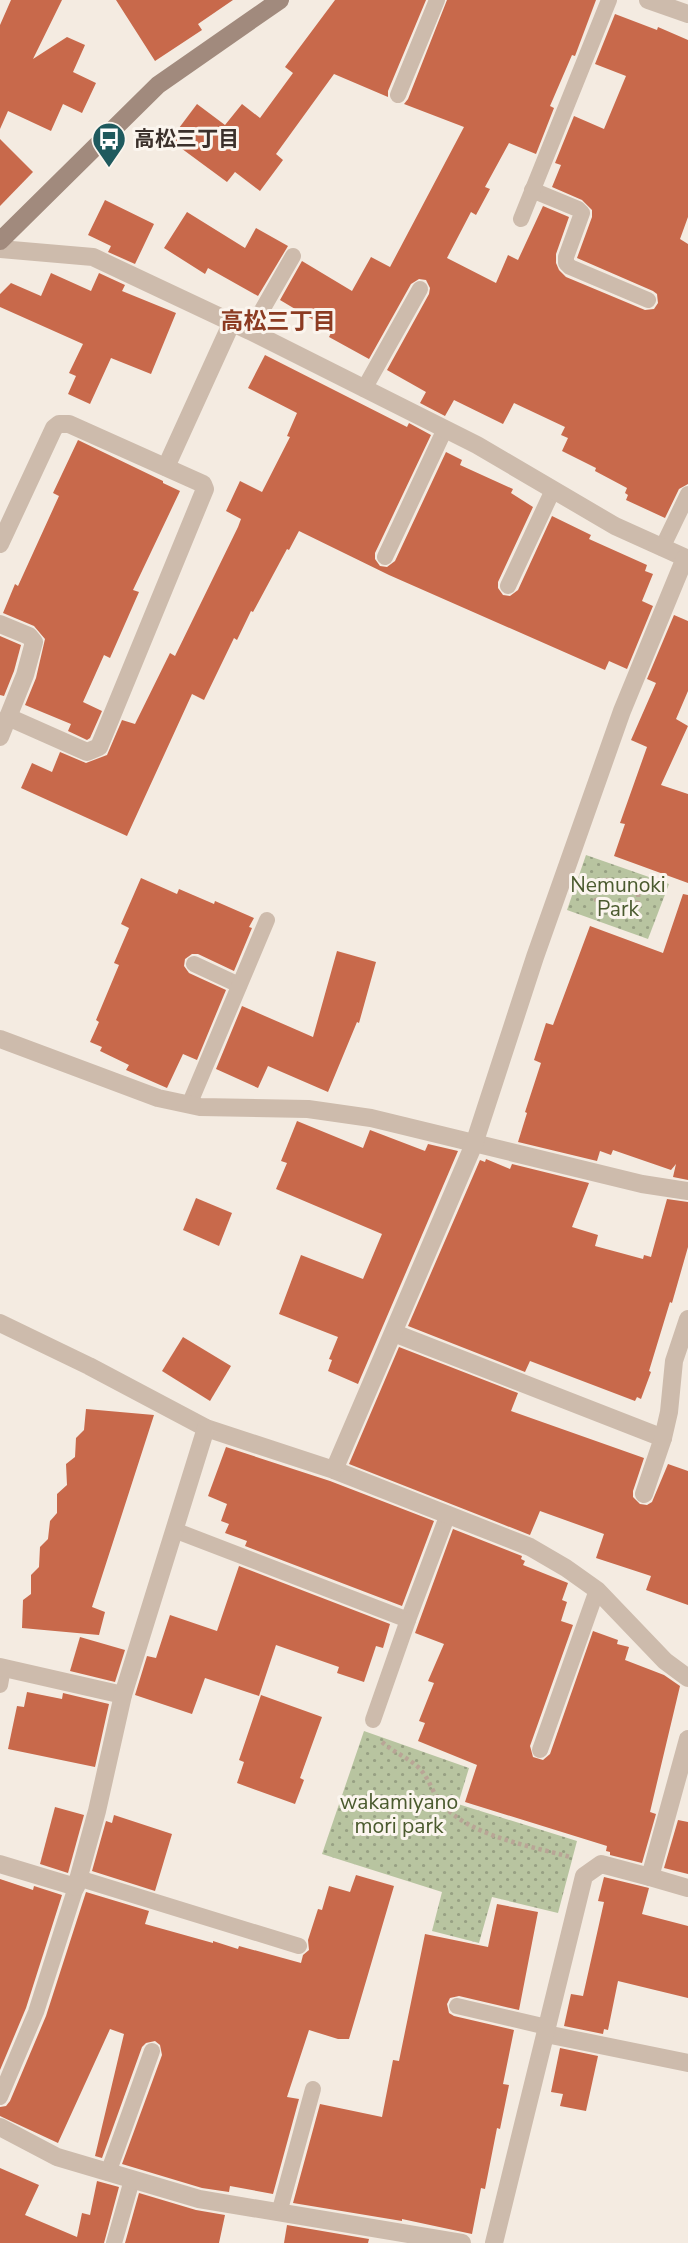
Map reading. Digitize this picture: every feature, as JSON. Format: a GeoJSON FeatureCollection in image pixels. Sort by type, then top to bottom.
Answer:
{"type":"FeatureCollection","features":[{"type":"Feature","properties":{"kind":"street"},"geometry":{"type":"LineString","coordinates":[[0,241],[158,85],[280,0]]}},
{"type":"Feature","properties":{"kind":"street"},"geometry":{"type":"LineString","coordinates":[[648,0],[688,14]]}},
{"type":"Feature","properties":{"kind":"street"},"geometry":{"type":"LineString","coordinates":[[0,249],[93,257],[232,322],[477,445],[615,526],[687,559],[618,724],[535,957],[474,1144],[334,1470]]}},
{"type":"Feature","properties":{"kind":"street"},"geometry":{"type":"LineString","coordinates":[[166,467],[232,322]]}},
{"type":"Feature","properties":{"kind":"street"},"geometry":{"type":"LineString","coordinates":[[0,544],[6,514],[54,428],[59,424],[69,424],[166,467],[203,484],[205,489],[99,747],[87,752],[7,711]]}},
{"type":"Feature","properties":{"kind":"street"},"geometry":{"type":"LineString","coordinates":[[0,624],[29,636],[34,642],[29,663],[7,711],[0,737]]}},
{"type":"Feature","properties":{"kind":"street"},"geometry":{"type":"LineString","coordinates":[[0,1039],[139,1092],[190,1105],[308,1109],[371,1118],[642,1184],[688,1191]]}},
{"type":"Feature","properties":{"kind":"street"},"geometry":{"type":"LineString","coordinates":[[644,1494],[663,1438],[669,1412],[674,1361],[688,1319]]}},
{"type":"Feature","properties":{"kind":"street"},"geometry":{"type":"LineString","coordinates":[[0,1323],[89,1366],[206,1428],[334,1470],[530,1547],[597,1590],[665,1661],[688,1678]]}},
{"type":"Feature","properties":{"kind":"street"},"geometry":{"type":"LineString","coordinates":[[394,1333],[663,1438]]}},
{"type":"Feature","properties":{"kind":"street"},"geometry":{"type":"LineString","coordinates":[[0,1864],[77,1882],[97,1811],[123,1695],[206,1428]]}},
{"type":"Feature","properties":{"kind":"street"},"geometry":{"type":"LineString","coordinates":[[1,1673],[123,1695]]}},
{"type":"Feature","properties":{"kind":"street"},"geometry":{"type":"LineString","coordinates":[[650,1877],[688,1739]]}},
{"type":"Feature","properties":{"kind":"street"},"geometry":{"type":"LineString","coordinates":[[495,2243],[584,1876],[601,1864],[688,1888]]}},
{"type":"Feature","properties":{"kind":"street"},"geometry":{"type":"LineString","coordinates":[[546,2030],[688,2063]]}},
{"type":"Feature","properties":{"kind":"street"},"geometry":{"type":"LineString","coordinates":[[0,2127],[57,2157],[199,2199],[462,2243]]}},
{"type":"Feature","properties":{"kind":"lane"},"geometry":{"type":"LineString","coordinates":[[398,95],[437,0]]}},
{"type":"Feature","properties":{"kind":"lane"},"geometry":{"type":"LineString","coordinates":[[521,219],[609,0]]}},
{"type":"Feature","properties":{"kind":"lane"},"geometry":{"type":"LineString","coordinates":[[533,190],[582,213],[566,257],[566,263],[570,267],[649,300]]}},
{"type":"Feature","properties":{"kind":"lane"},"geometry":{"type":"LineString","coordinates":[[250,331],[293,256]]}},
{"type":"Feature","properties":{"kind":"lane"},"geometry":{"type":"LineString","coordinates":[[364,388],[420,289]]}},
{"type":"Feature","properties":{"kind":"lane"},"geometry":{"type":"LineString","coordinates":[[385,557],[445,429]]}},
{"type":"Feature","properties":{"kind":"lane"},"geometry":{"type":"LineString","coordinates":[[508,586],[553,490]]}},
{"type":"Feature","properties":{"kind":"lane"},"geometry":{"type":"LineString","coordinates":[[662,548],[688,494]]}},
{"type":"Feature","properties":{"kind":"lane"},"geometry":{"type":"LineString","coordinates":[[190,1105],[267,920]]}},
{"type":"Feature","properties":{"kind":"lane"},"geometry":{"type":"LineString","coordinates":[[194,964],[239,985]]}},
{"type":"Feature","properties":{"kind":"lane"},"geometry":{"type":"LineString","coordinates":[[373,1720],[448,1514]]}},
{"type":"Feature","properties":{"kind":"lane"},"geometry":{"type":"LineString","coordinates":[[174,1530],[408,1620]]}},
{"type":"Feature","properties":{"kind":"lane"},"geometry":{"type":"LineString","coordinates":[[540,1750],[597,1590]]}},
{"type":"Feature","properties":{"kind":"lane"},"geometry":{"type":"LineString","coordinates":[[0,2097],[36,2012],[77,1882],[299,1946]]}},
{"type":"Feature","properties":{"kind":"lane"},"geometry":{"type":"LineString","coordinates":[[457,2006],[546,2030]]}},
{"type":"Feature","properties":{"kind":"lane"},"geometry":{"type":"LineString","coordinates":[[108,2174],[152,2051]]}},
{"type":"Feature","properties":{"kind":"lane"},"geometry":{"type":"LineString","coordinates":[[279,2213],[313,2089]]}},
{"type":"Feature","properties":{"kind":"lane"},"geometry":{"type":"LineString","coordinates":[[114,2243],[132,2180]]}},
{"type":"Feature","properties":{"kind":"path"},"geometry":{"type":"LineString","coordinates":[[608,880],[633,886],[638,890],[638,904],[629,911],[606,907],[598,904],[593,896],[594,887],[599,881],[608,880]]}},
{"type":"Feature","properties":{"kind":"path"},"geometry":{"type":"LineString","coordinates":[[373,1720],[375,1735],[420,1768],[441,1804],[459,1820],[482,1832],[572,1858],[593,1869]]}},
{"type":"Feature","properties":{"kind":"green space","name":"Nemunoki Park"},"geometry":{"type":"Polygon","coordinates":[[[586,855],[669,884],[648,939],[567,910],[586,855]]]}},
{"type":"Feature","properties":{"kind":"green space","name":"wakamiyano mori park"},"geometry":{"type":"Polygon","coordinates":[[[364,1731],[469,1768],[458,1804],[577,1841],[558,1913],[492,1897],[479,1943],[432,1931],[442,1892],[322,1854],[364,1731]]]}},
{"type":"Feature","properties":{"kind":"building"},"geometry":{"type":"Polygon","coordinates":[[[11,0],[62,0],[33,59],[67,37],[85,45],[73,72],[96,83],[82,113],[63,104],[51,131],[8,111],[0,129],[0,25],[11,0]]]}},
{"type":"Feature","properties":{"kind":"building"},"geometry":{"type":"Polygon","coordinates":[[[116,0],[233,0],[198,24],[202,30],[155,61],[116,0]]]}},
{"type":"Feature","properties":{"kind":"building"},"geometry":{"type":"Polygon","coordinates":[[[335,0],[426,0],[388,91],[388,97],[334,74],[276,154],[283,160],[260,191],[235,172],[227,182],[170,140],[197,104],[225,125],[242,104],[260,118],[293,73],[285,67],[335,0]]]}},
{"type":"Feature","properties":{"kind":"building"},"geometry":{"type":"Polygon","coordinates":[[[447,0],[596,0],[575,56],[572,55],[550,106],[554,108],[536,154],[509,143],[485,187],[490,189],[476,215],[471,212],[447,258],[496,283],[508,255],[518,260],[543,206],[569,217],[556,254],[559,270],[566,277],[645,310],[654,309],[658,303],[657,294],[577,258],[592,210],[582,200],[552,187],[561,165],[555,163],[574,116],[604,129],[626,76],[595,64],[615,14],[657,30],[658,27],[688,40],[688,217],[680,239],[688,244],[688,484],[679,489],[665,518],[626,500],[627,488],[562,451],[568,438],[561,435],[565,427],[514,403],[503,424],[454,400],[445,416],[420,403],[426,392],[387,370],[429,294],[430,288],[426,280],[419,279],[411,284],[369,359],[329,337],[332,331],[280,300],[302,261],[352,291],[371,257],[390,267],[464,127],[404,104],[447,0]]]}},
{"type":"Feature","properties":{"kind":"building"},"geometry":{"type":"Polygon","coordinates":[[[0,139],[33,172],[0,206],[0,139]]]}},
{"type":"Feature","properties":{"kind":"building"},"geometry":{"type":"Polygon","coordinates":[[[105,200],[154,224],[135,264],[108,252],[111,246],[88,235],[105,200]]]}},
{"type":"Feature","properties":{"kind":"building"},"geometry":{"type":"Polygon","coordinates":[[[187,212],[245,248],[256,228],[288,246],[258,296],[208,268],[205,274],[164,248],[187,212]]]}},
{"type":"Feature","properties":{"kind":"building"},"geometry":{"type":"Polygon","coordinates":[[[51,273],[91,291],[99,273],[125,285],[122,291],[176,313],[151,374],[111,358],[90,404],[68,394],[76,376],[69,373],[83,344],[0,307],[0,294],[11,283],[41,296],[51,273]]]}},
{"type":"Feature","properties":{"kind":"building"},"geometry":{"type":"Polygon","coordinates":[[[265,355],[407,427],[409,423],[431,435],[375,553],[375,559],[380,566],[387,567],[395,561],[446,452],[462,460],[460,465],[513,489],[511,493],[533,507],[498,582],[498,588],[503,595],[510,596],[518,590],[552,516],[591,535],[589,539],[647,565],[645,571],[653,574],[642,601],[653,606],[627,669],[609,661],[605,670],[389,575],[299,531],[253,612],[251,611],[237,640],[234,638],[204,700],[192,694],[127,836],[21,788],[32,763],[52,772],[60,752],[86,763],[107,755],[122,720],[135,724],[170,653],[175,656],[241,519],[226,511],[240,481],[262,492],[290,437],[287,436],[297,413],[248,388],[265,355]]]}},
{"type":"Feature","properties":{"kind":"building"},"geometry":{"type":"Polygon","coordinates":[[[78,440],[180,491],[133,590],[139,592],[110,658],[104,655],[83,702],[102,711],[87,740],[68,731],[71,724],[25,705],[36,678],[45,639],[34,626],[3,613],[59,496],[53,493],[78,440]]]}},
{"type":"Feature","properties":{"kind":"building"},"geometry":{"type":"Polygon","coordinates":[[[674,615],[688,621],[688,691],[676,719],[688,726],[661,785],[688,794],[688,883],[614,856],[625,824],[620,823],[647,747],[631,740],[656,683],[647,679],[674,615]]]}},
{"type":"Feature","properties":{"kind":"building"},"geometry":{"type":"Polygon","coordinates":[[[0,636],[21,645],[4,696],[0,695],[0,636]]]}},
{"type":"Feature","properties":{"kind":"building"},"geometry":{"type":"Polygon","coordinates":[[[141,878],[177,894],[179,889],[254,918],[234,971],[198,954],[192,954],[185,959],[184,966],[189,973],[226,990],[197,1060],[183,1054],[167,1088],[126,1070],[129,1065],[100,1051],[102,1047],[90,1042],[99,1022],[96,1020],[119,965],[114,963],[129,928],[121,924],[141,878]]]}},
{"type":"Feature","properties":{"kind":"building"},"geometry":{"type":"Polygon","coordinates":[[[683,894],[688,895],[688,1180],[673,1177],[676,1164],[671,1170],[613,1150],[611,1155],[600,1151],[597,1161],[518,1142],[541,1063],[534,1060],[546,1023],[553,1025],[590,926],[663,953],[683,894]]]}},
{"type":"Feature","properties":{"kind":"building"},"geometry":{"type":"Polygon","coordinates":[[[337,951],[376,962],[359,1023],[357,1022],[328,1092],[268,1066],[258,1088],[216,1069],[242,1006],[313,1037],[337,951]]]}},
{"type":"Feature","properties":{"kind":"building"},"geometry":{"type":"Polygon","coordinates":[[[297,1121],[363,1148],[370,1130],[425,1151],[428,1144],[458,1151],[358,1384],[328,1371],[332,1360],[329,1359],[338,1337],[279,1314],[301,1255],[363,1279],[382,1234],[276,1189],[287,1163],[281,1161],[297,1121]]]}},
{"type":"Feature","properties":{"kind":"building"},"geometry":{"type":"Polygon","coordinates":[[[486,1159],[510,1169],[512,1164],[589,1183],[572,1227],[598,1235],[595,1246],[643,1259],[644,1255],[651,1257],[667,1199],[688,1202],[688,1247],[641,1399],[637,1397],[635,1401],[530,1361],[525,1372],[408,1326],[480,1160],[485,1162],[486,1159]]]}},
{"type":"Feature","properties":{"kind":"building"},"geometry":{"type":"Polygon","coordinates":[[[196,1198],[232,1213],[219,1246],[183,1230],[196,1198]]]}},
{"type":"Feature","properties":{"kind":"building"},"geometry":{"type":"Polygon","coordinates":[[[183,1337],[231,1366],[210,1401],[162,1371],[183,1337]]]}},
{"type":"Feature","properties":{"kind":"building"},"geometry":{"type":"Polygon","coordinates":[[[399,1347],[518,1393],[511,1411],[644,1458],[633,1491],[633,1497],[640,1504],[647,1505],[652,1502],[668,1464],[688,1471],[688,1605],[646,1590],[651,1576],[596,1558],[604,1534],[540,1511],[530,1535],[349,1464],[399,1347]]]}},
{"type":"Feature","properties":{"kind":"building"},"geometry":{"type":"Polygon","coordinates":[[[86,1409],[154,1415],[92,1607],[105,1612],[99,1635],[22,1628],[23,1600],[31,1594],[31,1575],[39,1567],[40,1547],[48,1539],[50,1521],[57,1513],[57,1494],[67,1485],[66,1464],[75,1457],[76,1438],[84,1430],[86,1409]]]}},
{"type":"Feature","properties":{"kind":"building"},"geometry":{"type":"Polygon","coordinates":[[[226,1447],[330,1481],[434,1521],[402,1606],[245,1546],[247,1541],[225,1533],[229,1524],[221,1521],[227,1504],[208,1496],[226,1447]]]}},
{"type":"Feature","properties":{"kind":"building"},"geometry":{"type":"Polygon","coordinates":[[[453,1529],[522,1556],[521,1559],[525,1561],[523,1565],[568,1583],[562,1600],[567,1602],[561,1621],[573,1625],[530,1746],[533,1757],[543,1760],[550,1754],[593,1631],[618,1640],[617,1644],[629,1647],[625,1660],[664,1675],[680,1686],[650,1812],[656,1814],[642,1863],[610,1855],[610,1852],[606,1851],[607,1846],[465,1802],[477,1765],[418,1741],[425,1723],[419,1721],[434,1683],[428,1681],[444,1644],[415,1633],[453,1529]]]}},
{"type":"Feature","properties":{"kind":"building"},"geometry":{"type":"Polygon","coordinates":[[[239,1566],[390,1624],[383,1648],[376,1646],[364,1682],[337,1673],[339,1667],[276,1645],[259,1696],[205,1678],[192,1714],[135,1695],[147,1656],[156,1658],[170,1615],[217,1631],[239,1566]]]}},
{"type":"Feature","properties":{"kind":"building"},"geometry":{"type":"Polygon","coordinates":[[[80,1637],[125,1650],[115,1682],[70,1671],[80,1637]]]}},
{"type":"Feature","properties":{"kind":"building"},"geometry":{"type":"Polygon","coordinates":[[[27,1692],[62,1699],[63,1693],[109,1704],[95,1767],[8,1749],[17,1706],[24,1707],[27,1692]]]}},
{"type":"Feature","properties":{"kind":"building"},"geometry":{"type":"Polygon","coordinates":[[[261,1695],[322,1717],[300,1778],[304,1780],[295,1804],[237,1783],[244,1762],[239,1760],[261,1695]]]}},
{"type":"Feature","properties":{"kind":"building"},"geometry":{"type":"Polygon","coordinates":[[[55,1807],[84,1815],[68,1873],[40,1864],[55,1807]]]}},
{"type":"Feature","properties":{"kind":"building"},"geometry":{"type":"Polygon","coordinates":[[[114,1815],[172,1834],[155,1891],[92,1871],[106,1821],[112,1823],[114,1815]]]}},
{"type":"Feature","properties":{"kind":"building"},"geometry":{"type":"Polygon","coordinates":[[[678,1820],[688,1822],[688,1874],[664,1868],[678,1820]]]}},
{"type":"Feature","properties":{"kind":"building"},"geometry":{"type":"Polygon","coordinates":[[[356,1875],[394,1886],[349,2039],[338,2039],[309,2030],[287,2097],[299,2099],[273,2194],[230,2186],[229,2192],[202,2188],[122,2164],[162,2055],[160,2045],[155,2041],[142,2047],[102,2158],[95,2156],[124,2034],[110,2029],[58,2143],[0,2116],[0,2107],[6,2106],[10,2101],[46,2016],[86,1892],[149,1911],[145,1924],[301,1963],[303,1955],[309,1950],[308,1940],[318,1909],[322,1910],[329,1886],[350,1892],[356,1875]]]}},
{"type":"Feature","properties":{"kind":"building"},"geometry":{"type":"Polygon","coordinates":[[[604,1877],[649,1888],[642,1914],[688,1926],[688,1998],[618,1981],[608,2030],[604,2029],[603,2034],[564,2026],[571,1994],[583,1996],[604,1902],[598,1901],[604,1877]]]}},
{"type":"Feature","properties":{"kind":"building"},"geometry":{"type":"Polygon","coordinates":[[[0,1879],[33,1890],[34,1886],[62,1895],[26,2008],[0,2070],[0,1879]]]}},
{"type":"Feature","properties":{"kind":"building"},"geometry":{"type":"Polygon","coordinates":[[[497,1904],[538,1912],[519,2010],[459,1996],[450,1998],[447,2004],[449,2013],[454,2016],[514,2030],[503,2084],[509,2085],[500,2129],[497,2128],[485,2189],[481,2188],[472,2234],[402,2219],[293,2203],[320,2104],[382,2117],[393,2060],[399,2061],[425,1934],[488,1947],[497,1904]]]}},
{"type":"Feature","properties":{"kind":"building"},"geometry":{"type":"Polygon","coordinates":[[[560,2048],[598,2056],[586,2111],[560,2106],[563,2094],[551,2092],[560,2048]]]}},
{"type":"Feature","properties":{"kind":"building"},"geometry":{"type":"Polygon","coordinates":[[[0,2168],[39,2185],[25,2215],[77,2237],[82,2213],[90,2215],[97,2181],[119,2187],[104,2243],[0,2243],[0,2168]]]}},
{"type":"Feature","properties":{"kind":"building"},"geometry":{"type":"Polygon","coordinates":[[[139,2193],[196,2210],[225,2215],[219,2243],[125,2243],[139,2193]]]}},
{"type":"Feature","properties":{"kind":"building"},"geometry":{"type":"Polygon","coordinates":[[[287,2225],[369,2239],[368,2243],[284,2243],[287,2225]]]}},
{"type":"Feature","properties":{"kind":"place","name":"高松三丁目"},"geometry":{"type":"Point","coordinates":[109,169]}},
{"type":"Feature","properties":{"kind":"district","name":"高松三丁目"},"geometry":{"type":"Point","coordinates":[278,321]}}]}
